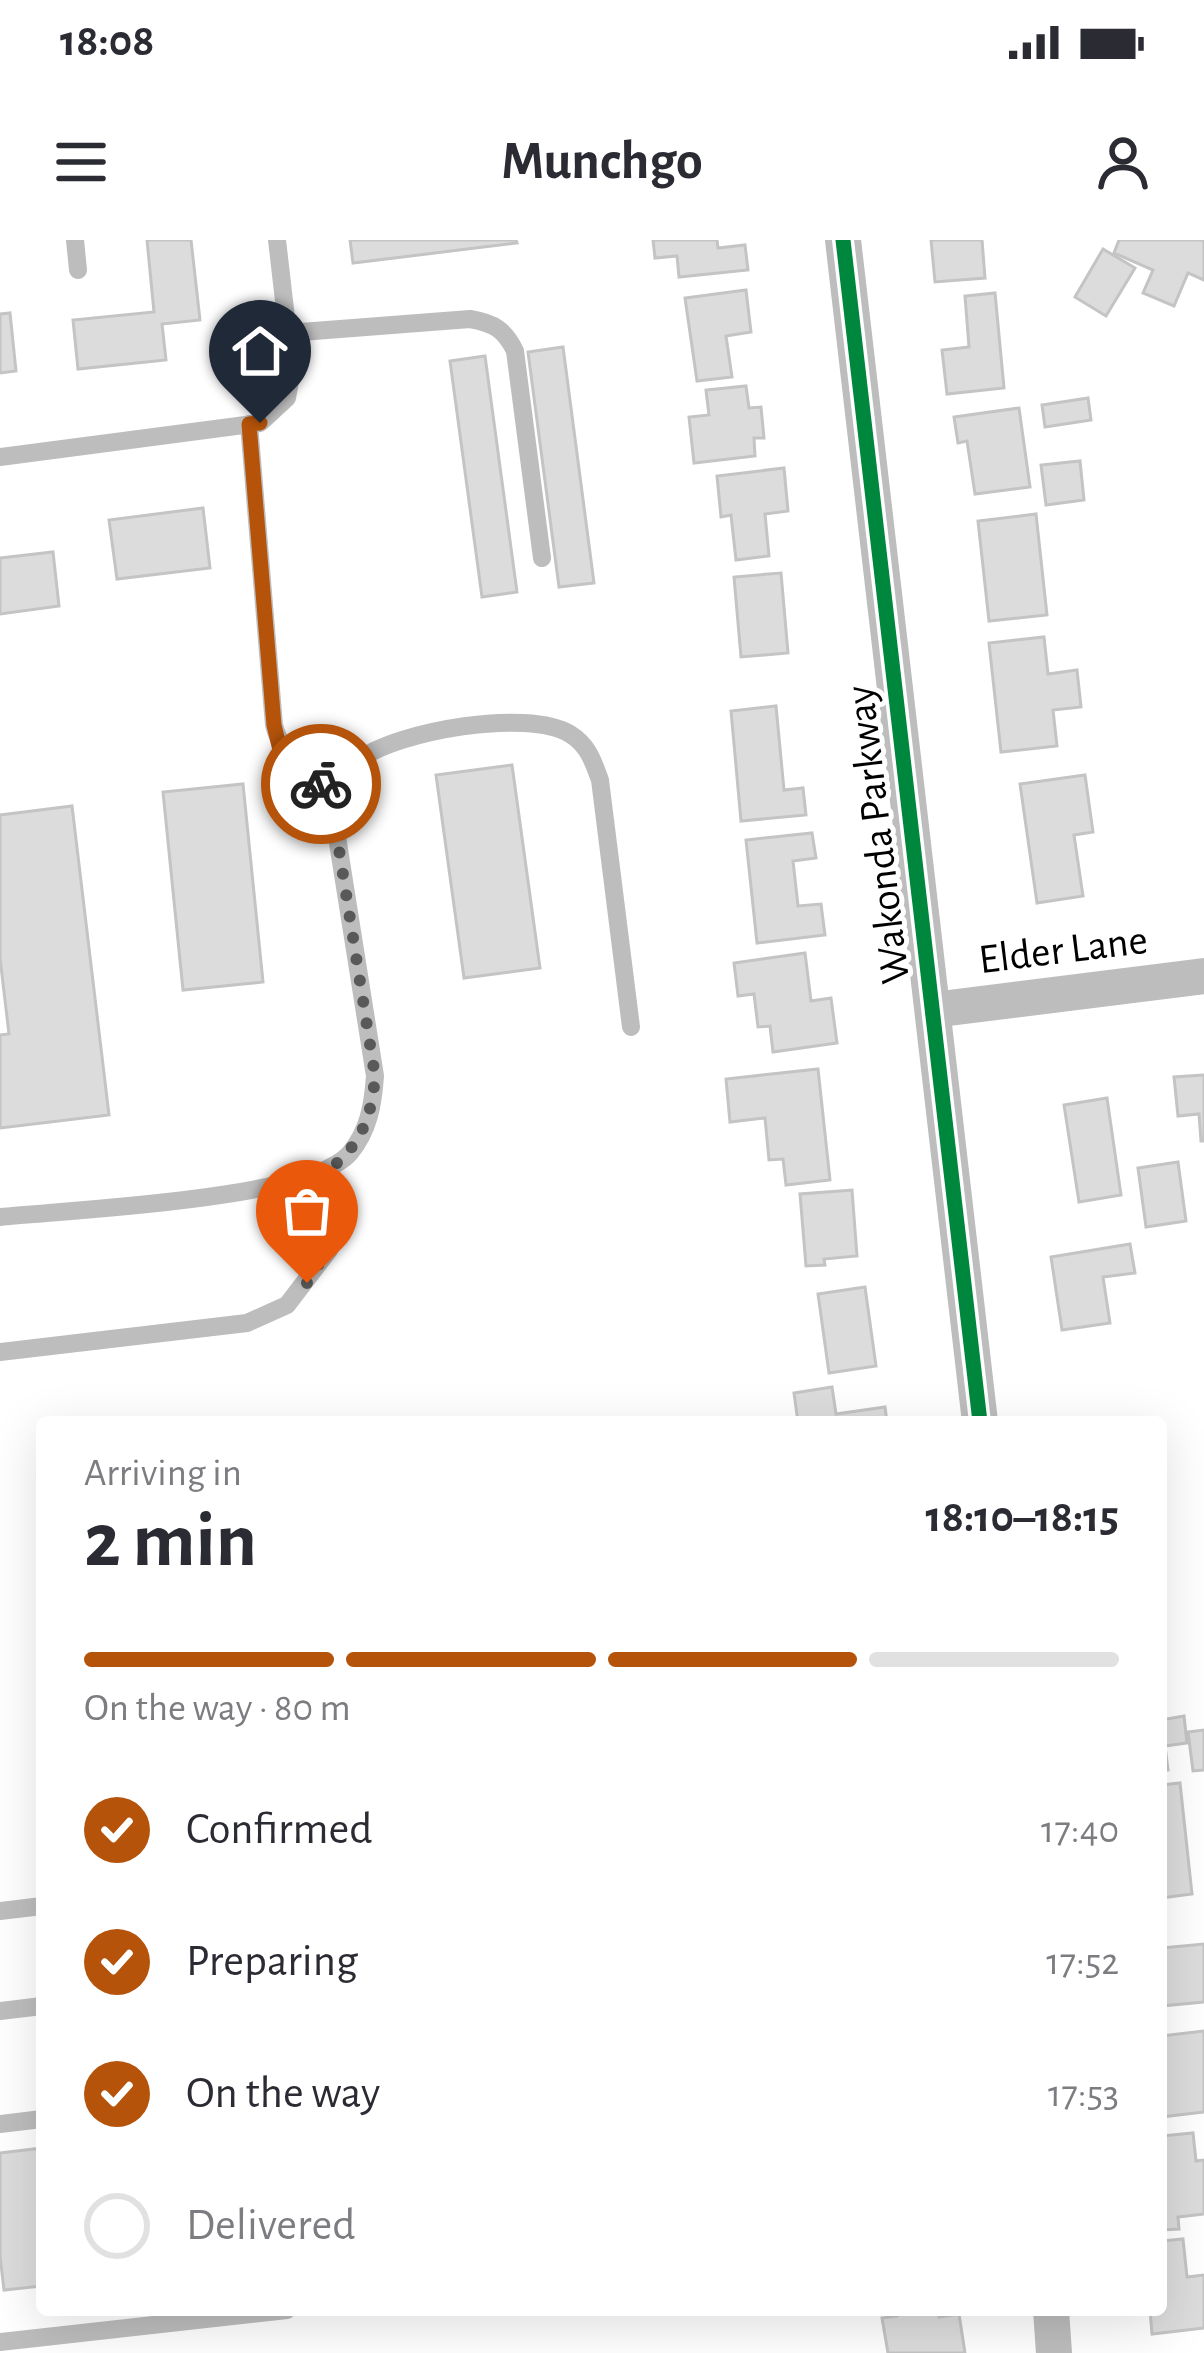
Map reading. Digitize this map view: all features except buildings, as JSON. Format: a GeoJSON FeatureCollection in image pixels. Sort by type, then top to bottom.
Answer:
{"type":"FeatureCollection","features":[{"type":"Feature","properties":{"kind":"street","name":"Wakonda Parkway"},"geometry":{"type":"LineString","coordinates":[[843,240],[979,1416]]}},
{"type":"Feature","properties":{"kind":"street","name":"Elder Lane"},"geometry":{"type":"LineString","coordinates":[[933,1010],[1204,976]]}},
{"type":"Feature","properties":{"kind":"street"},"geometry":{"type":"LineString","coordinates":[[1051,2316],[1054,2353]]}},
{"type":"Feature","properties":{"kind":"lane"},"geometry":{"type":"LineString","coordinates":[[75,240],[78,270]]}},
{"type":"Feature","properties":{"kind":"lane"},"geometry":{"type":"LineString","coordinates":[[0,457],[260,423],[287,398],[292,370],[277,240]]}},
{"type":"Feature","properties":{"kind":"lane"},"geometry":{"type":"LineString","coordinates":[[288,333],[470,319],[489,322],[507,334],[515,351],[542,558]]}},
{"type":"Feature","properties":{"kind":"lane"},"geometry":{"type":"LineString","coordinates":[[0,1217],[261,1190],[331,1168],[350,1154],[372,1114],[375,1076],[331,799],[315,776],[280,750],[274,725],[249,424]]}},
{"type":"Feature","properties":{"kind":"lane"},"geometry":{"type":"LineString","coordinates":[[331,799],[356,762],[420,735],[525,723],[572,735],[590,751],[600,780],[631,1027]]}},
{"type":"Feature","properties":{"kind":"lane"},"geometry":{"type":"LineString","coordinates":[[0,1352],[247,1323],[287,1305],[329,1250],[338,1197],[331,1168]]}},
{"type":"Feature","properties":{"kind":"lane"},"geometry":{"type":"LineString","coordinates":[[0,1911],[36,1907]]}},
{"type":"Feature","properties":{"kind":"lane"},"geometry":{"type":"LineString","coordinates":[[0,2012],[36,2007]]}},
{"type":"Feature","properties":{"kind":"lane"},"geometry":{"type":"LineString","coordinates":[[0,2124],[36,2120]]}},
{"type":"Feature","properties":{"kind":"lane"},"geometry":{"type":"LineString","coordinates":[[0,2342],[233,2316]]}},
{"type":"Feature","properties":{"kind":"cycle path"},"geometry":{"type":"LineString","coordinates":[[843,240],[979,1416]]}},
{"type":"Feature","properties":{"kind":"way so far"},"geometry":{"type":"LineString","coordinates":[[307,1283],[329,1250],[338,1197],[331,1168],[350,1154],[372,1114],[375,1076],[331,799],[321,784]]}},
{"type":"Feature","properties":{"kind":"route"},"geometry":{"type":"LineString","coordinates":[[260,423],[249,424],[274,725],[280,750],[321,784]]}}]}
